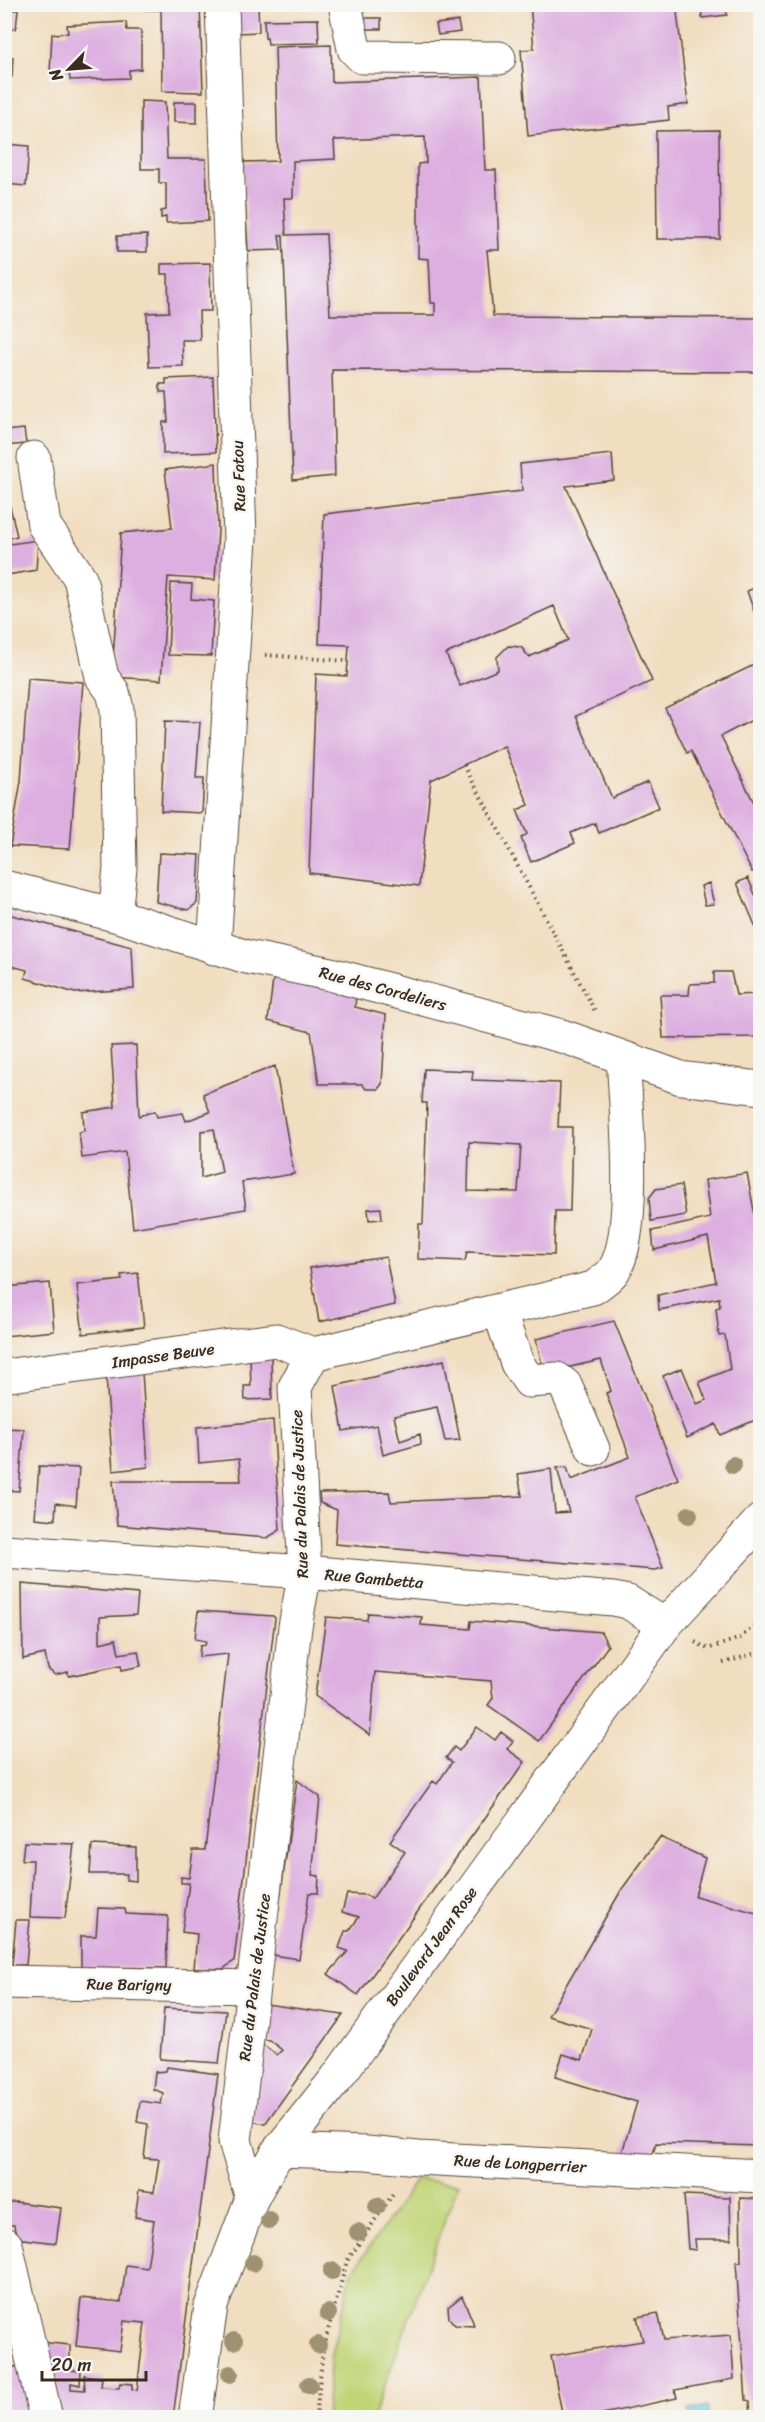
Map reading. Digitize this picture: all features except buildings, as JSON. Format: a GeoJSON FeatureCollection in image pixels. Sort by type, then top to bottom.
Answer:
{"type":"FeatureCollection","features":[{"type":"Feature","properties":{"kind":"street","name":"Rue Fatou"},"geometry":{"type":"LineString","coordinates":[[214,948],[240,538],[222,4]]}},
{"type":"Feature","properties":{"kind":"street"},"geometry":{"type":"LineString","coordinates":[[345,4],[354,49],[362,57],[499,58]]}},
{"type":"Feature","properties":{"kind":"street"},"geometry":{"type":"LineString","coordinates":[[34,458],[44,525],[80,578],[102,677],[113,692],[117,709],[120,868],[115,915]]}},
{"type":"Feature","properties":{"kind":"street","name":"Rue des Cordeliers"},"geometry":{"type":"LineString","coordinates":[[4,887],[115,915],[214,948],[330,974],[565,1037],[681,1078],[760,1088]]}},
{"type":"Feature","properties":{"kind":"street"},"geometry":{"type":"LineString","coordinates":[[314,1354],[593,1288],[614,1271],[626,1240],[628,1146],[623,1059]]}},
{"type":"Feature","properties":{"kind":"street"},"geometry":{"type":"LineString","coordinates":[[499,1310],[517,1363],[529,1381],[557,1379],[565,1385],[593,1449]]}},
{"type":"Feature","properties":{"kind":"street","name":"Impasse Beuve"},"geometry":{"type":"LineString","coordinates":[[11,1375],[276,1340],[314,1354]]}},
{"type":"Feature","properties":{"kind":"street","name":"Rue du Palais de Justice"},"geometry":{"type":"LineString","coordinates":[[252,2198],[235,2141],[295,1627],[305,1572],[295,1387],[314,1354]]}},
{"type":"Feature","properties":{"kind":"street","name":"Boulevard Jean Rose"},"geometry":{"type":"LineString","coordinates":[[195,2418],[211,2306],[252,2198],[279,2150],[336,2079],[665,1625],[760,1521]]}},
{"type":"Feature","properties":{"kind":"street","name":"Rue Gambetta"},"geometry":{"type":"LineString","coordinates":[[4,1551],[305,1572],[613,1599],[628,1602],[665,1625]]}},
{"type":"Feature","properties":{"kind":"street","name":"Rue Barigny"},"geometry":{"type":"LineString","coordinates":[[4,1982],[253,1987]]}},
{"type":"Feature","properties":{"kind":"street","name":"Rue de Longperrier"},"geometry":{"type":"LineString","coordinates":[[279,2150],[368,2153],[418,2158],[760,2176]]}},
{"type":"Feature","properties":{"kind":"street"},"geometry":{"type":"LineString","coordinates":[[6,2245],[46,2418]]}},
{"type":"Feature","properties":{"kind":"path"},"geometry":{"type":"LineString","coordinates":[[233,653],[348,661]]}},
{"type":"Feature","properties":{"kind":"path"},"geometry":{"type":"LineString","coordinates":[[464,765],[601,1021]]}},
{"type":"Feature","properties":{"kind":"path"},"geometry":{"type":"LineString","coordinates":[[665,1625],[708,1649],[740,1638],[760,1620]]}},
{"type":"Feature","properties":{"kind":"path"},"geometry":{"type":"LineString","coordinates":[[723,1663],[760,1652]]}},
{"type":"Feature","properties":{"kind":"path"},"geometry":{"type":"LineString","coordinates":[[316,2418],[323,2349],[347,2261],[418,2158]]}},
{"type":"Feature","properties":{"kind":"green space"},"geometry":{"type":"Polygon","coordinates":[[[417,2179],[458,2184],[373,2417],[326,2417],[331,2354],[352,2272],[417,2179]]]}},
{"type":"Feature","properties":{"kind":"water"},"geometry":{"type":"Polygon","coordinates":[[[707,2407],[709,2417],[690,2417],[689,2410],[707,2407]]]}}]}
